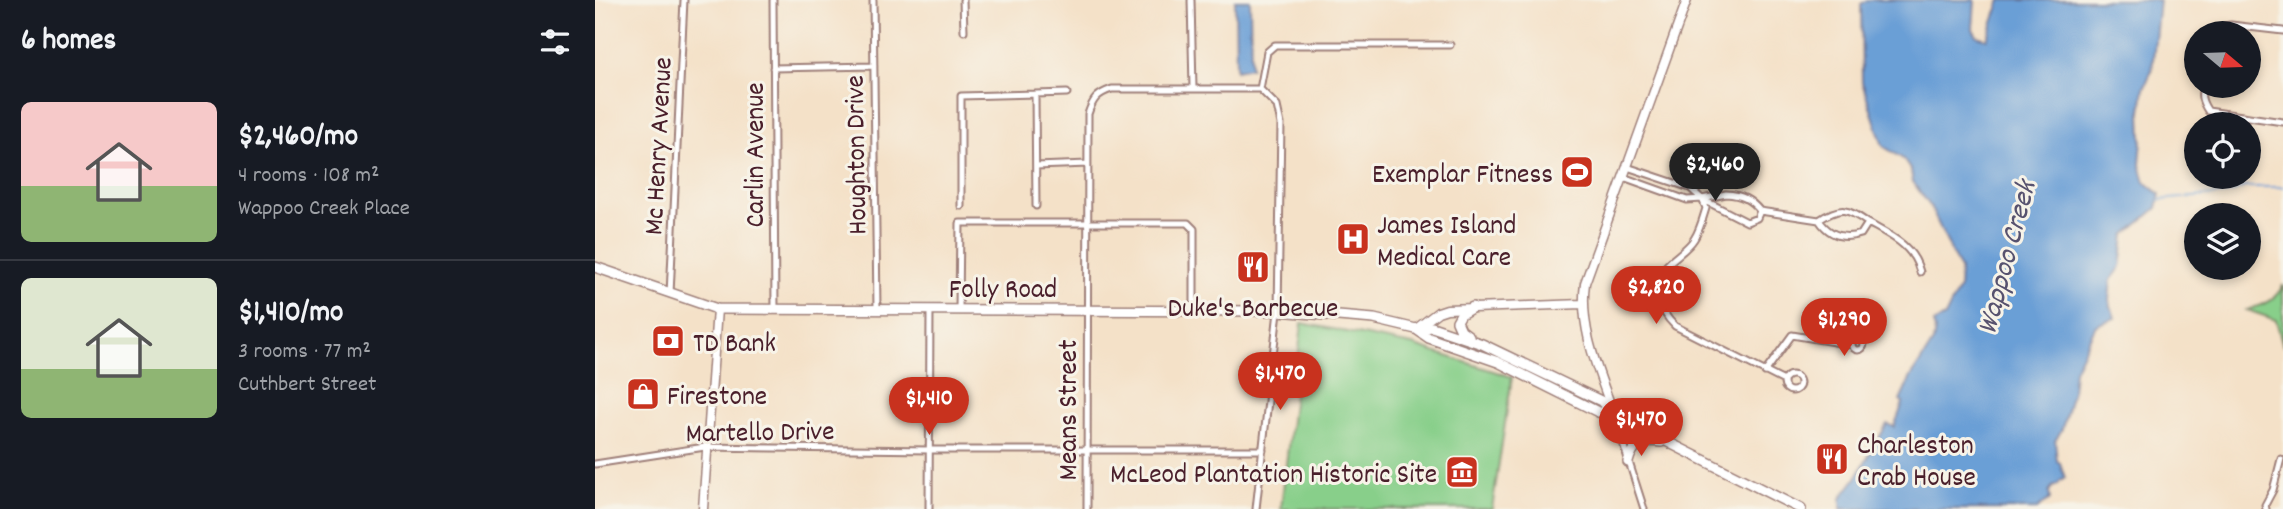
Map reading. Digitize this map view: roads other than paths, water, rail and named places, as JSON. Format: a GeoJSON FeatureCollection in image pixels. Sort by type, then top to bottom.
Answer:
{"type":"FeatureCollection","features":[{"type":"Feature","properties":{"kind":"main road"},"geometry":{"type":"LineString","coordinates":[[1613,415],[1589,342],[1582,304],[1585,283],[1687,0]]}},
{"type":"Feature","properties":{"kind":"main road","name":"Folly Road"},"geometry":{"type":"LineString","coordinates":[[595,267],[716,309],[1278,311],[1374,319],[1416,329],[1432,327],[1482,344],[1601,401],[1613,415]]}},
{"type":"Feature","properties":{"kind":"main road"},"geometry":{"type":"LineString","coordinates":[[1416,329],[1447,309],[1582,304]]}},
{"type":"Feature","properties":{"kind":"main road"},"geometry":{"type":"LineString","coordinates":[[1473,307],[1461,314],[1457,321],[1458,326],[1482,344]]}},
{"type":"Feature","properties":{"kind":"main road"},"geometry":{"type":"LineString","coordinates":[[703,509],[716,309]]}},
{"type":"Feature","properties":{"kind":"main road","name":"Folly Road"},"geometry":{"type":"LineString","coordinates":[[1416,329],[1429,338],[1499,362],[1598,412],[1613,415],[1801,509]]}},
{"type":"Feature","properties":{"kind":"main road"},"geometry":{"type":"LineString","coordinates":[[1629,462],[1632,450],[1643,441],[1670,443]]}},
{"type":"Feature","properties":{"kind":"street","name":"Mc Henry Avenue"},"geometry":{"type":"LineString","coordinates":[[670,294],[684,0]]}},
{"type":"Feature","properties":{"kind":"street","name":"Carlin Avenue"},"geometry":{"type":"LineString","coordinates":[[773,0],[775,310]]}},
{"type":"Feature","properties":{"kind":"street","name":"Houghton Drive"},"geometry":{"type":"LineString","coordinates":[[873,0],[877,309]]}},
{"type":"Feature","properties":{"kind":"street"},"geometry":{"type":"LineString","coordinates":[[963,0],[964,31]]}},
{"type":"Feature","properties":{"kind":"street"},"geometry":{"type":"LineString","coordinates":[[1191,0],[1193,88],[1260,89],[1277,106],[1281,124],[1278,311],[1256,509]]}},
{"type":"Feature","properties":{"kind":"street"},"geometry":{"type":"LineString","coordinates":[[2261,28],[2283,31]]}},
{"type":"Feature","properties":{"kind":"street"},"geometry":{"type":"LineString","coordinates":[[1260,89],[1267,52],[1275,45],[1450,45]]}},
{"type":"Feature","properties":{"kind":"street"},"geometry":{"type":"LineString","coordinates":[[773,68],[874,66]]}},
{"type":"Feature","properties":{"kind":"street","name":"Means Street"},"geometry":{"type":"LineString","coordinates":[[1087,509],[1088,114],[1094,98],[1101,92],[1112,89],[1193,88]]}},
{"type":"Feature","properties":{"kind":"street"},"geometry":{"type":"LineString","coordinates":[[961,206],[961,96],[1067,93]]}},
{"type":"Feature","properties":{"kind":"street"},"geometry":{"type":"LineString","coordinates":[[1035,94],[1036,206]]}},
{"type":"Feature","properties":{"kind":"street"},"geometry":{"type":"LineString","coordinates":[[2202,98],[2208,111],[2283,122]]}},
{"type":"Feature","properties":{"kind":"street"},"geometry":{"type":"LineString","coordinates":[[1036,166],[1088,164]]}},
{"type":"Feature","properties":{"kind":"street"},"geometry":{"type":"LineString","coordinates":[[1627,167],[1689,188],[1702,199],[1747,222],[1757,218],[1761,211]]}},
{"type":"Feature","properties":{"kind":"street"},"geometry":{"type":"LineString","coordinates":[[1623,177],[1687,200],[1726,194],[1740,195],[1749,199],[1761,211],[1819,220],[1834,210],[1851,212],[1908,247],[1917,260],[1920,272]]}},
{"type":"Feature","properties":{"kind":"street"},"geometry":{"type":"LineString","coordinates":[[1702,199],[1706,208],[1694,240],[1662,274],[1659,295],[1663,310],[1675,326],[1784,381]]}},
{"type":"Feature","properties":{"kind":"street"},"geometry":{"type":"LineString","coordinates":[[1819,220],[1826,231],[1842,236],[1861,234],[1868,223]]}},
{"type":"Feature","properties":{"kind":"street"},"geometry":{"type":"LineString","coordinates":[[959,310],[960,223],[1188,223],[1194,229],[1194,311]]}},
{"type":"Feature","properties":{"kind":"street"},"geometry":{"type":"LineString","coordinates":[[929,509],[930,310]]}},
{"type":"Feature","properties":{"kind":"street"},"geometry":{"type":"LineString","coordinates":[[1765,372],[1791,335],[1851,345]]}},
{"type":"Feature","properties":{"kind":"street"},"geometry":{"type":"LineString","coordinates":[[1613,415],[1644,509]]}},
{"type":"Feature","properties":{"kind":"street","name":"Martello Drive"},"geometry":{"type":"LineString","coordinates":[[595,464],[705,447],[1263,450]]}},
{"type":"Feature","properties":{"kind":"street"},"geometry":{"type":"LineString","coordinates":[[2266,509],[2265,505],[2273,490],[2281,459]]}},
{"type":"Feature","properties":{"kind":"street"},"geometry":{"type":"LineString","coordinates":[[2273,490],[2283,490]]}},
{"type":"Feature","properties":{"kind":"water"},"geometry":{"type":"Polygon","coordinates":[[[1235,0],[1250,0],[1251,67],[1236,70],[1235,0]]]}},
{"type":"Feature","properties":{"kind":"water","name":"Wappoo Creek"},"geometry":{"type":"Polygon","coordinates":[[[1867,0],[1975,0],[1973,29],[1977,36],[1987,39],[2001,0],[2159,0],[2152,70],[2144,88],[2141,111],[2140,165],[2145,182],[2160,194],[2157,208],[2125,235],[2121,267],[2111,280],[2109,300],[2115,318],[2096,325],[2074,370],[2072,392],[2062,429],[2055,441],[2057,461],[2065,478],[2052,487],[2049,492],[2050,499],[2037,509],[1841,509],[1841,498],[1856,478],[1887,424],[1894,427],[1903,403],[1900,401],[1911,377],[1933,342],[1933,323],[1945,317],[1959,288],[1960,270],[1930,206],[1913,182],[1911,171],[1903,159],[1883,146],[1862,82],[1861,4],[1867,0]]]}},
{"type":"Feature","properties":{"kind":"waterway"},"geometry":{"type":"LineString","coordinates":[[2159,200],[2227,194],[2244,187],[2283,187]]}},
{"type":"Feature","properties":{"kind":"place","name":"Exemplar Fitness"},"geometry":{"type":"Point","coordinates":[1577,172]}},
{"type":"Feature","properties":{"kind":"place","name":"James Island Medical Care"},"geometry":{"type":"Point","coordinates":[1353,239]}},
{"type":"Feature","properties":{"kind":"place","name":"Duke's Barbecue"},"geometry":{"type":"Point","coordinates":[1253,267]}},
{"type":"Feature","properties":{"kind":"place","name":"TD Bank"},"geometry":{"type":"Point","coordinates":[668,341]}},
{"type":"Feature","properties":{"kind":"place","name":"Firestone"},"geometry":{"type":"Point","coordinates":[643,394]}},
{"type":"Feature","properties":{"kind":"place","name":"Charleston Crab House"},"geometry":{"type":"Point","coordinates":[1832,459]}},
{"type":"Feature","properties":{"kind":"place","name":"McLeod Plantation Historic Site"},"geometry":{"type":"Point","coordinates":[1462,472]}}]}
